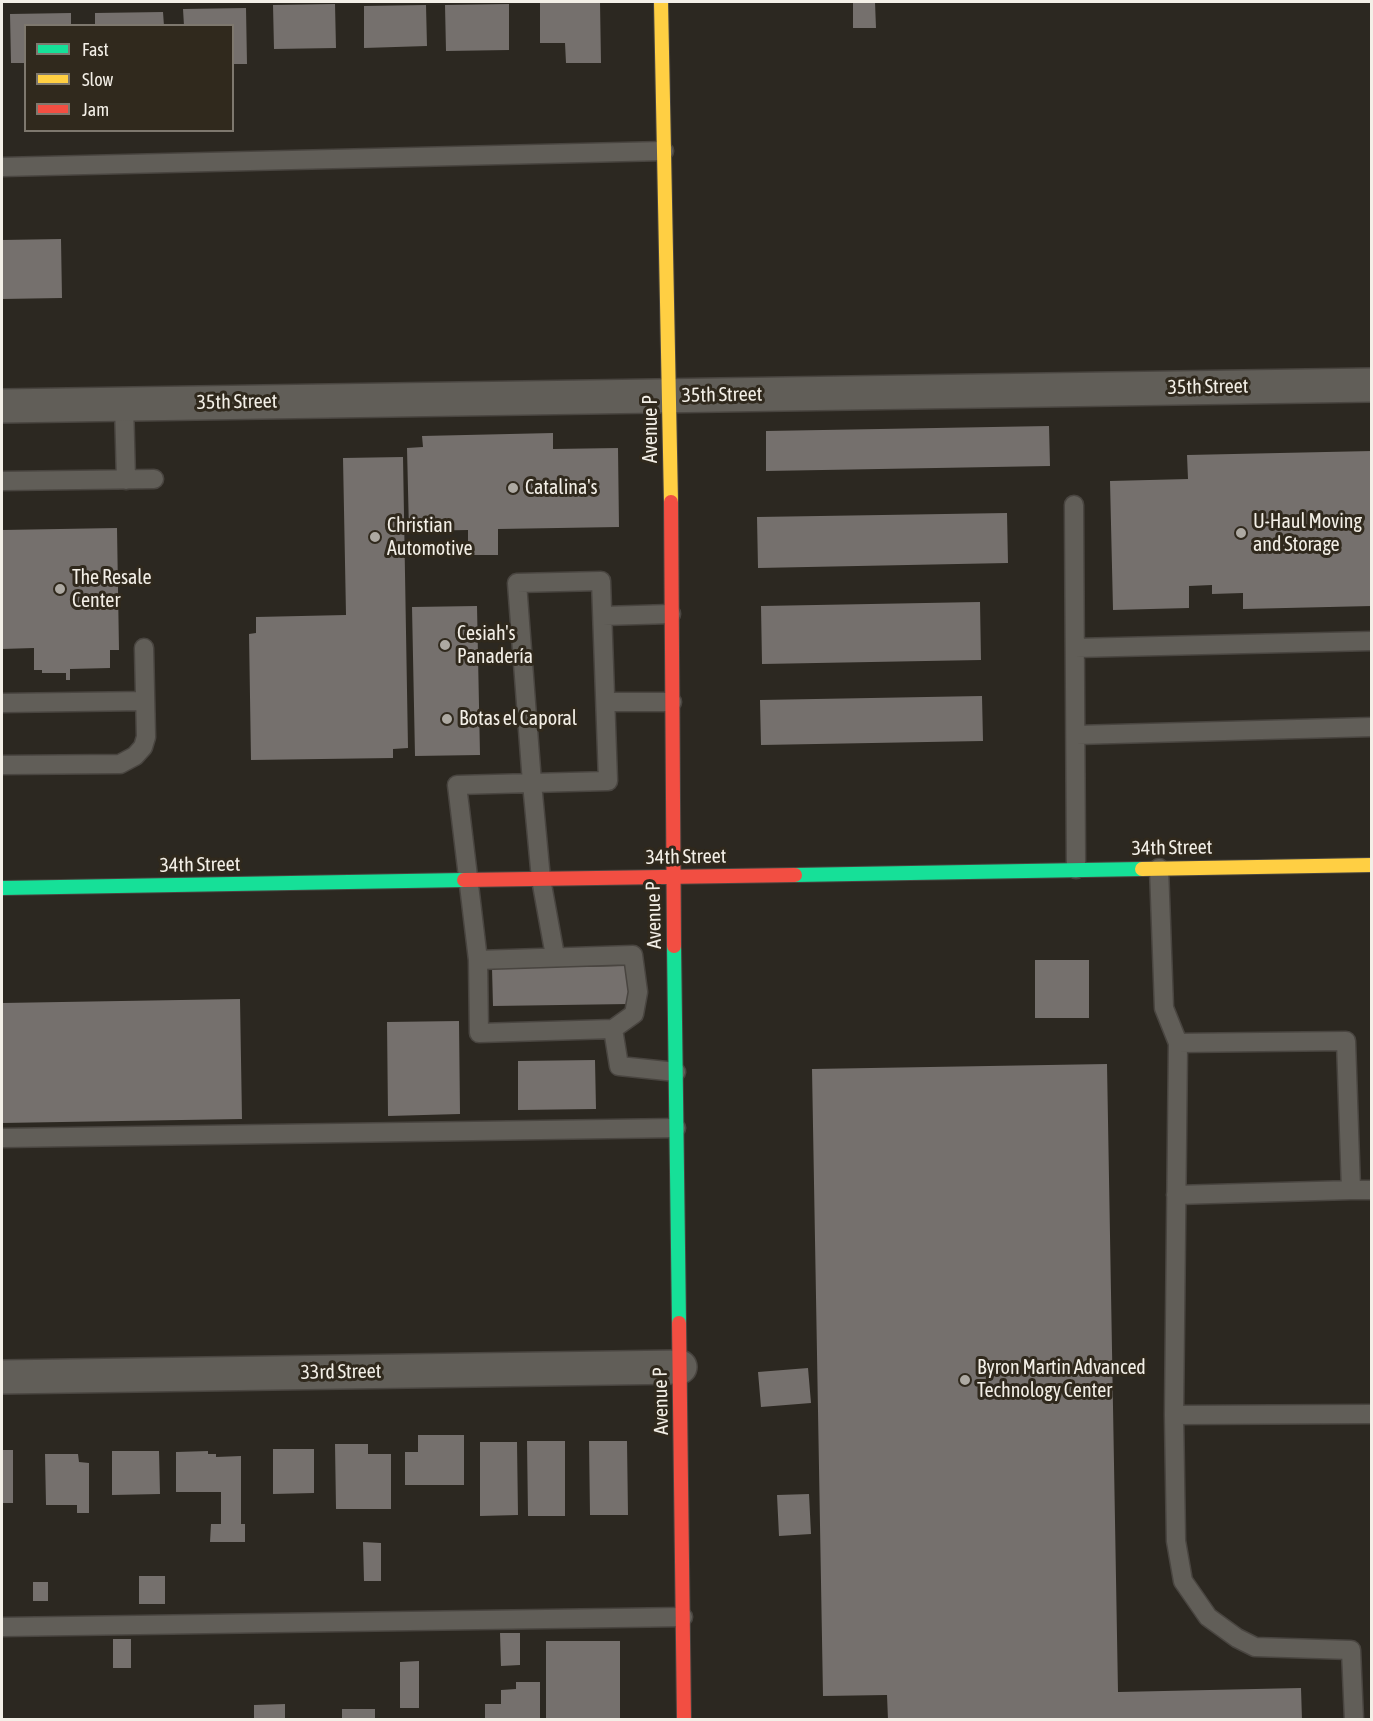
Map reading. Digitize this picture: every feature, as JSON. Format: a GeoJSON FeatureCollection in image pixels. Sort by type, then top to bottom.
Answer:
{"type":"FeatureCollection","features":[{"type":"Feature","properties":{"kind":"street","name":"Avenue P"},"geometry":{"type":"LineString","coordinates":[[660,2],[670,396],[674,993],[684,1719]]}},
{"type":"Feature","properties":{"kind":"street","name":"35th Street"},"geometry":{"type":"LineString","coordinates":[[2,406],[1371,385]]}},
{"type":"Feature","properties":{"kind":"street","name":"34th Street"},"geometry":{"type":"LineString","coordinates":[[2,888],[1371,865]]}},
{"type":"Feature","properties":{"kind":"street","name":"33rd Street"},"geometry":{"type":"LineString","coordinates":[[2,1377],[680,1367]]}},
{"type":"Feature","properties":{"kind":"lane"},"geometry":{"type":"LineString","coordinates":[[2,167],[664,152]]}},
{"type":"Feature","properties":{"kind":"lane"},"geometry":{"type":"LineString","coordinates":[[124,404],[126,480]]}},
{"type":"Feature","properties":{"kind":"lane"},"geometry":{"type":"LineString","coordinates":[[2,481],[154,479]]}},
{"type":"Feature","properties":{"kind":"lane"},"geometry":{"type":"LineString","coordinates":[[1074,505],[1076,869]]}},
{"type":"Feature","properties":{"kind":"lane"},"geometry":{"type":"LineString","coordinates":[[477,960],[633,955],[638,992],[634,1014],[613,1029],[479,1033],[477,960],[457,785],[532,783],[608,781],[601,581],[517,583],[532,783],[541,879],[555,956]]}},
{"type":"Feature","properties":{"kind":"lane"},"geometry":{"type":"LineString","coordinates":[[603,616],[671,614]]}},
{"type":"Feature","properties":{"kind":"lane"},"geometry":{"type":"LineString","coordinates":[[1075,648],[1371,641]]}},
{"type":"Feature","properties":{"kind":"lane"},"geometry":{"type":"LineString","coordinates":[[2,765],[120,764],[128,761],[143,747],[146,737],[144,648]]}},
{"type":"Feature","properties":{"kind":"lane"},"geometry":{"type":"LineString","coordinates":[[2,703],[145,701]]}},
{"type":"Feature","properties":{"kind":"lane"},"geometry":{"type":"LineString","coordinates":[[606,702],[672,702]]}},
{"type":"Feature","properties":{"kind":"lane"},"geometry":{"type":"LineString","coordinates":[[1076,735],[1371,727]]}},
{"type":"Feature","properties":{"kind":"lane"},"geometry":{"type":"LineString","coordinates":[[1159,868],[1164,1008],[1178,1043],[1174,1415],[1176,1541],[1183,1581],[1208,1617],[1237,1638],[1255,1647],[1352,1650],[1354,1719]]}},
{"type":"Feature","properties":{"kind":"lane"},"geometry":{"type":"LineString","coordinates":[[638,992],[674,993]]}},
{"type":"Feature","properties":{"kind":"lane"},"geometry":{"type":"LineString","coordinates":[[613,1029],[619,1066],[676,1072]]}},
{"type":"Feature","properties":{"kind":"lane"},"geometry":{"type":"LineString","coordinates":[[1178,1043],[1346,1041],[1352,1190]]}},
{"type":"Feature","properties":{"kind":"lane"},"geometry":{"type":"LineString","coordinates":[[2,1138],[676,1128]]}},
{"type":"Feature","properties":{"kind":"lane"},"geometry":{"type":"LineString","coordinates":[[1176,1195],[1371,1190]]}},
{"type":"Feature","properties":{"kind":"lane"},"geometry":{"type":"LineString","coordinates":[[1174,1415],[1371,1414]]}},
{"type":"Feature","properties":{"kind":"lane"},"geometry":{"type":"LineString","coordinates":[[2,1627],[683,1617]]}},
{"type":"Feature","properties":{"kind":"building"},"geometry":{"type":"Polygon","coordinates":[[[600,2],[601,63],[566,63],[565,43],[540,43],[540,3],[600,2]]]}},
{"type":"Feature","properties":{"kind":"building"},"geometry":{"type":"Polygon","coordinates":[[[853,2],[875,2],[876,28],[853,28],[853,2]]]}},
{"type":"Feature","properties":{"kind":"building"},"geometry":{"type":"Polygon","coordinates":[[[335,4],[336,48],[274,49],[273,5],[335,4]]]}},
{"type":"Feature","properties":{"kind":"building"},"geometry":{"type":"Polygon","coordinates":[[[509,4],[509,50],[446,51],[445,5],[509,4]]]}},
{"type":"Feature","properties":{"kind":"building"},"geometry":{"type":"Polygon","coordinates":[[[426,5],[427,46],[364,48],[364,6],[426,5]]]}},
{"type":"Feature","properties":{"kind":"building"},"geometry":{"type":"Polygon","coordinates":[[[246,8],[247,64],[234,64],[234,24],[184,24],[183,9],[246,8]]]}},
{"type":"Feature","properties":{"kind":"building"},"geometry":{"type":"Polygon","coordinates":[[[163,12],[164,24],[95,24],[95,13],[163,12]]]}},
{"type":"Feature","properties":{"kind":"building"},"geometry":{"type":"Polygon","coordinates":[[[71,13],[71,24],[24,24],[24,63],[11,63],[10,14],[71,13]]]}},
{"type":"Feature","properties":{"kind":"building"},"geometry":{"type":"Polygon","coordinates":[[[61,239],[62,298],[2,299],[2,240],[61,239]]]}},
{"type":"Feature","properties":{"kind":"building"},"geometry":{"type":"Polygon","coordinates":[[[1049,426],[1050,466],[766,471],[766,431],[1049,426]]]}},
{"type":"Feature","properties":{"kind":"building","name":"Catalina's"},"geometry":{"type":"Polygon","coordinates":[[[553,433],[553,449],[618,448],[619,527],[498,529],[498,555],[468,555],[468,530],[409,531],[407,448],[423,447],[422,436],[553,433]]]}},
{"type":"Feature","properties":{"kind":"building","name":"U-Haul Moving and Storage"},"geometry":{"type":"Polygon","coordinates":[[[1372,451],[1372,606],[1243,609],[1243,593],[1212,594],[1212,585],[1189,586],[1189,608],[1113,610],[1110,481],[1188,479],[1187,455],[1372,451]]]}},
{"type":"Feature","properties":{"kind":"building","name":"Christian Automotive"},"geometry":{"type":"Polygon","coordinates":[[[403,457],[408,748],[393,749],[393,758],[251,760],[249,634],[256,633],[256,617],[346,615],[343,458],[403,457]]]}},
{"type":"Feature","properties":{"kind":"building"},"geometry":{"type":"Polygon","coordinates":[[[1007,513],[1008,563],[758,568],[757,517],[1007,513]]]}},
{"type":"Feature","properties":{"kind":"building","name":"The Resale Center"},"geometry":{"type":"Polygon","coordinates":[[[117,528],[119,650],[110,650],[110,668],[70,669],[70,680],[66,680],[66,673],[42,673],[42,670],[34,670],[34,648],[2,649],[2,530],[117,528]]]}},
{"type":"Feature","properties":{"kind":"building"},"geometry":{"type":"Polygon","coordinates":[[[980,602],[981,660],[762,664],[761,606],[980,602]]]}},
{"type":"Feature","properties":{"kind":"building"},"geometry":{"type":"Polygon","coordinates":[[[477,606],[480,755],[415,756],[412,607],[477,606]]]}},
{"type":"Feature","properties":{"kind":"building"},"geometry":{"type":"Polygon","coordinates":[[[982,696],[983,741],[761,745],[760,700],[982,696]]]}},
{"type":"Feature","properties":{"kind":"building"},"geometry":{"type":"Polygon","coordinates":[[[1035,960],[1089,960],[1089,1018],[1035,1018],[1035,960]]]}},
{"type":"Feature","properties":{"kind":"building"},"geometry":{"type":"Polygon","coordinates":[[[628,966],[629,1004],[493,1006],[492,968],[628,966]]]}},
{"type":"Feature","properties":{"kind":"building"},"geometry":{"type":"Polygon","coordinates":[[[240,999],[242,1119],[2,1123],[2,1003],[240,999]]]}},
{"type":"Feature","properties":{"kind":"building"},"geometry":{"type":"Polygon","coordinates":[[[459,1021],[460,1114],[388,1116],[387,1022],[459,1021]]]}},
{"type":"Feature","properties":{"kind":"building"},"geometry":{"type":"Polygon","coordinates":[[[595,1060],[596,1109],[518,1110],[518,1061],[595,1060]]]}},
{"type":"Feature","properties":{"kind":"building","name":"Byron Martin Advanced Technology Center"},"geometry":{"type":"Polygon","coordinates":[[[1107,1064],[1118,1692],[1301,1688],[1302,1720],[888,1720],[887,1695],[823,1696],[812,1069],[1107,1064]]]}},
{"type":"Feature","properties":{"kind":"building"},"geometry":{"type":"Polygon","coordinates":[[[808,1368],[811,1403],[761,1407],[758,1372],[808,1368]]]}},
{"type":"Feature","properties":{"kind":"building"},"geometry":{"type":"Polygon","coordinates":[[[418,1435],[464,1435],[464,1485],[405,1485],[405,1452],[418,1452],[418,1435]]]}},
{"type":"Feature","properties":{"kind":"building"},"geometry":{"type":"Polygon","coordinates":[[[527,1441],[565,1441],[565,1516],[528,1516],[527,1441]]]}},
{"type":"Feature","properties":{"kind":"building"},"geometry":{"type":"Polygon","coordinates":[[[589,1441],[627,1441],[628,1515],[590,1515],[589,1441]]]}},
{"type":"Feature","properties":{"kind":"building"},"geometry":{"type":"Polygon","coordinates":[[[480,1442],[517,1442],[518,1515],[480,1516],[480,1442]]]}},
{"type":"Feature","properties":{"kind":"building"},"geometry":{"type":"Polygon","coordinates":[[[335,1444],[368,1444],[368,1454],[391,1454],[391,1509],[336,1509],[335,1444]]]}},
{"type":"Feature","properties":{"kind":"building"},"geometry":{"type":"Polygon","coordinates":[[[273,1449],[314,1449],[314,1493],[273,1494],[273,1449]]]}},
{"type":"Feature","properties":{"kind":"building"},"geometry":{"type":"Polygon","coordinates":[[[2,1450],[13,1450],[13,1503],[2,1503],[2,1450]]]}},
{"type":"Feature","properties":{"kind":"building"},"geometry":{"type":"Polygon","coordinates":[[[112,1451],[159,1451],[160,1494],[112,1495],[112,1451]]]}},
{"type":"Feature","properties":{"kind":"building"},"geometry":{"type":"Polygon","coordinates":[[[208,1451],[208,1454],[216,1454],[216,1457],[241,1456],[241,1524],[245,1524],[245,1542],[210,1542],[211,1524],[221,1524],[221,1492],[176,1492],[176,1452],[208,1451]]]}},
{"type":"Feature","properties":{"kind":"building"},"geometry":{"type":"Polygon","coordinates":[[[45,1454],[78,1454],[79,1462],[89,1463],[89,1513],[77,1513],[77,1505],[46,1505],[45,1454]]]}},
{"type":"Feature","properties":{"kind":"building"},"geometry":{"type":"Polygon","coordinates":[[[809,1494],[811,1534],[779,1536],[777,1495],[809,1494]]]}},
{"type":"Feature","properties":{"kind":"building"},"geometry":{"type":"Polygon","coordinates":[[[363,1542],[381,1543],[381,1581],[364,1581],[363,1542]]]}},
{"type":"Feature","properties":{"kind":"building"},"geometry":{"type":"Polygon","coordinates":[[[139,1576],[165,1576],[165,1604],[139,1604],[139,1576]]]}},
{"type":"Feature","properties":{"kind":"building"},"geometry":{"type":"Polygon","coordinates":[[[33,1582],[48,1582],[48,1601],[33,1601],[33,1582]]]}},
{"type":"Feature","properties":{"kind":"building"},"geometry":{"type":"Polygon","coordinates":[[[500,1633],[520,1633],[520,1665],[501,1666],[500,1633]]]}},
{"type":"Feature","properties":{"kind":"building"},"geometry":{"type":"Polygon","coordinates":[[[113,1639],[131,1639],[131,1668],[113,1668],[113,1639]]]}},
{"type":"Feature","properties":{"kind":"building"},"geometry":{"type":"Polygon","coordinates":[[[546,1641],[620,1641],[620,1720],[546,1720],[546,1641]]]}},
{"type":"Feature","properties":{"kind":"building"},"geometry":{"type":"Polygon","coordinates":[[[419,1661],[419,1708],[400,1708],[400,1662],[419,1661]]]}},
{"type":"Feature","properties":{"kind":"building"},"geometry":{"type":"Polygon","coordinates":[[[516,1682],[540,1682],[540,1720],[485,1720],[485,1704],[501,1704],[501,1690],[516,1689],[516,1682]]]}},
{"type":"Feature","properties":{"kind":"building"},"geometry":{"type":"Polygon","coordinates":[[[285,1704],[285,1720],[254,1720],[254,1705],[285,1704]]]}},
{"type":"Feature","properties":{"kind":"building"},"geometry":{"type":"Polygon","coordinates":[[[342,1709],[375,1709],[375,1720],[342,1720],[342,1709]]]}},
{"type":"Feature","properties":{"kind":"traffic: fast"},"geometry":{"type":"LineString","coordinates":[[795,875],[1142,869]]}},
{"type":"Feature","properties":{"kind":"traffic: fast"},"geometry":{"type":"LineString","coordinates":[[2,888],[464,880]]}},
{"type":"Feature","properties":{"kind":"traffic: fast"},"geometry":{"type":"LineString","coordinates":[[674,946],[679,1323]]}},
{"type":"Feature","properties":{"kind":"traffic: slow"},"geometry":{"type":"LineString","coordinates":[[661,2],[671,502]]}},
{"type":"Feature","properties":{"kind":"traffic: slow"},"geometry":{"type":"LineString","coordinates":[[1142,869],[1372,865]]}},
{"type":"Feature","properties":{"kind":"traffic: jam"},"geometry":{"type":"LineString","coordinates":[[671,502],[674,946]]}},
{"type":"Feature","properties":{"kind":"traffic: jam"},"geometry":{"type":"LineString","coordinates":[[464,880],[795,875]]}},
{"type":"Feature","properties":{"kind":"traffic: jam"},"geometry":{"type":"LineString","coordinates":[[679,1323],[684,1720]]}},
{"type":"Feature","properties":{"kind":"place","name":"Catalina's"},"geometry":{"type":"Point","coordinates":[513,488]}},
{"type":"Feature","properties":{"kind":"place","name":"U-Haul Moving and Storage"},"geometry":{"type":"Point","coordinates":[1241,533]}},
{"type":"Feature","properties":{"kind":"place","name":"Christian Automotive"},"geometry":{"type":"Point","coordinates":[375,537]}},
{"type":"Feature","properties":{"kind":"place","name":"The Resale Center"},"geometry":{"type":"Point","coordinates":[60,589]}},
{"type":"Feature","properties":{"kind":"place","name":"Cesiah's Panadería"},"geometry":{"type":"Point","coordinates":[445,645]}},
{"type":"Feature","properties":{"kind":"place","name":"Botas el Caporal"},"geometry":{"type":"Point","coordinates":[447,719]}},
{"type":"Feature","properties":{"kind":"place","name":"Byron Martin Advanced Technology Center"},"geometry":{"type":"Point","coordinates":[965,1380]}}]}
